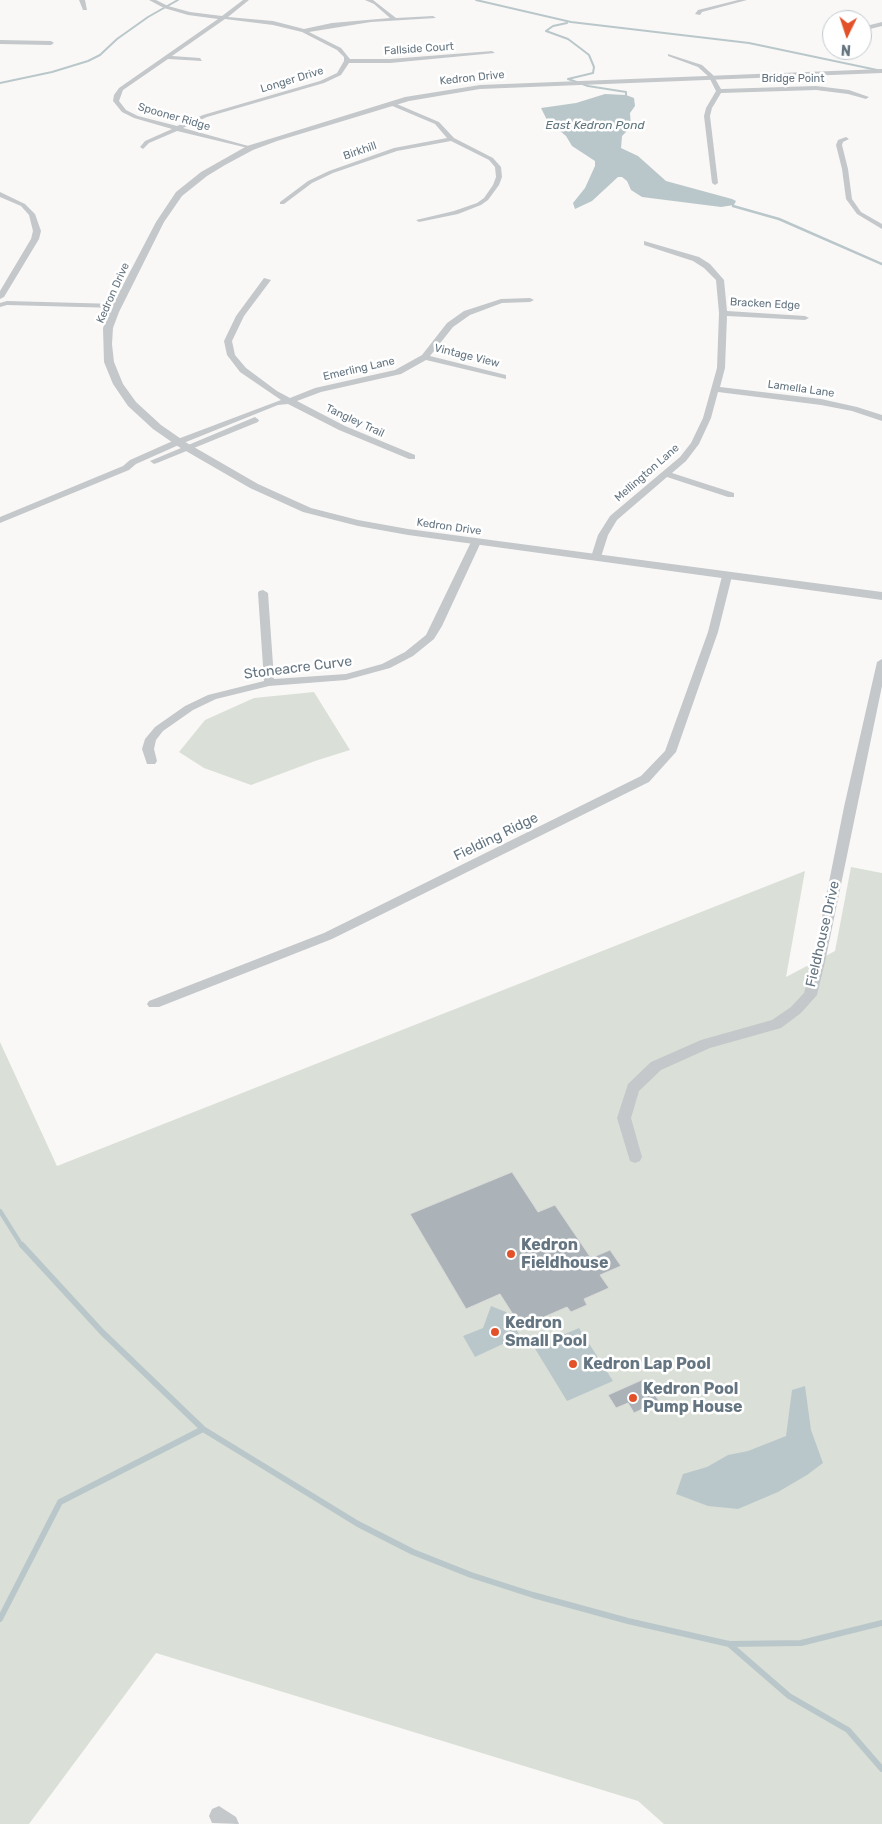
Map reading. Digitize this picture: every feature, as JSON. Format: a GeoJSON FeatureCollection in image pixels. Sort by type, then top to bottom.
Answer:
{"type":"FeatureCollection","features":[{"type":"Feature","properties":{"kind":"street"},"geometry":{"type":"LineString","coordinates":[[82,0],[85,9]]}},
{"type":"Feature","properties":{"kind":"street"},"geometry":{"type":"LineString","coordinates":[[152,0],[190,14],[273,23],[304,31],[339,49],[347,57],[347,61]]}},
{"type":"Feature","properties":{"kind":"street","name":"Spooner Ridge"},"geometry":{"type":"LineString","coordinates":[[246,0],[121,89],[117,95],[116,102],[128,114],[183,131],[255,146]]}},
{"type":"Feature","properties":{"kind":"street"},"geometry":{"type":"LineString","coordinates":[[368,0],[384,8],[394,18]]}},
{"type":"Feature","properties":{"kind":"street"},"geometry":{"type":"LineString","coordinates":[[698,14],[700,11],[744,0]]}},
{"type":"Feature","properties":{"kind":"street"},"geometry":{"type":"LineString","coordinates":[[304,31],[332,25],[394,18],[434,18]]}},
{"type":"Feature","properties":{"kind":"street"},"geometry":{"type":"LineString","coordinates":[[0,42],[51,43]]}},
{"type":"Feature","properties":{"kind":"street","name":"Fallside Court"},"geometry":{"type":"LineString","coordinates":[[347,61],[395,61],[492,54]]}},
{"type":"Feature","properties":{"kind":"street"},"geometry":{"type":"LineString","coordinates":[[670,55],[695,64],[712,77],[719,91],[709,108],[707,116],[715,183]]}},
{"type":"Feature","properties":{"kind":"street"},"geometry":{"type":"LineString","coordinates":[[167,57],[200,60]]}},
{"type":"Feature","properties":{"kind":"street","name":"Longer Drive"},"geometry":{"type":"LineString","coordinates":[[143,147],[147,142],[218,111],[321,82],[339,74],[347,61]]}},
{"type":"Feature","properties":{"kind":"street","name":"Kedron Drive"},"geometry":{"type":"LineString","coordinates":[[879,71],[488,87],[428,95],[392,104],[255,146],[204,174],[179,194],[160,222],[116,309],[108,328],[107,344],[109,362],[118,384],[132,404],[146,418],[178,442],[254,486],[307,510],[384,528],[476,542],[882,596]]}},
{"type":"Feature","properties":{"kind":"street","name":"Bridge Point"},"geometry":{"type":"LineString","coordinates":[[719,91],[816,88],[849,92],[866,97]]}},
{"type":"Feature","properties":{"kind":"street"},"geometry":{"type":"LineString","coordinates":[[392,104],[432,120],[440,125],[452,139],[491,159],[498,168],[499,177],[490,193],[480,204],[456,213],[419,220]]}},
{"type":"Feature","properties":{"kind":"street","name":"Birkhill"},"geometry":{"type":"LineString","coordinates":[[282,203],[310,182],[331,172],[396,150],[452,139]]}},
{"type":"Feature","properties":{"kind":"street"},"geometry":{"type":"LineString","coordinates":[[846,139],[840,141],[838,145],[846,169],[849,199],[859,213],[882,227]]}},
{"type":"Feature","properties":{"kind":"street"},"geometry":{"type":"LineString","coordinates":[[0,194],[23,205],[36,224],[37,231],[35,239],[0,297]]}},
{"type":"Feature","properties":{"kind":"street","name":"Mellington Lane"},"geometry":{"type":"LineString","coordinates":[[596,557],[603,534],[613,518],[683,459],[695,444],[702,431],[721,368],[722,287],[716,273],[696,259],[648,243]]}},
{"type":"Feature","properties":{"kind":"street","name":"Tangley Trail"},"geometry":{"type":"LineString","coordinates":[[267,280],[240,316],[228,341],[231,355],[242,370],[290,401],[368,441],[412,457]]}},
{"type":"Feature","properties":{"kind":"street","name":"Emerling Lane"},"geometry":{"type":"LineString","coordinates":[[126,468],[133,462],[178,442],[276,403],[290,401],[318,390],[398,372],[425,357],[450,325],[467,313],[501,301],[530,300]]}},
{"type":"Feature","properties":{"kind":"street"},"geometry":{"type":"LineString","coordinates":[[0,306],[116,309]]}},
{"type":"Feature","properties":{"kind":"street","name":"Bracken Edge"},"geometry":{"type":"LineString","coordinates":[[723,313],[805,318]]}},
{"type":"Feature","properties":{"kind":"street","name":"Vintage View"},"geometry":{"type":"LineString","coordinates":[[425,357],[503,377]]}},
{"type":"Feature","properties":{"kind":"street","name":"Lamella Lane"},"geometry":{"type":"LineString","coordinates":[[715,390],[821,402],[854,409],[882,418]]}},
{"type":"Feature","properties":{"kind":"street","name":"Emerling Lane"},"geometry":{"type":"LineString","coordinates":[[126,468],[143,466],[189,448],[286,406],[290,401]]}},
{"type":"Feature","properties":{"kind":"street"},"geometry":{"type":"LineString","coordinates":[[2,518],[126,468]]}},
{"type":"Feature","properties":{"kind":"street"},"geometry":{"type":"LineString","coordinates":[[666,474],[731,495]]}},
{"type":"Feature","properties":{"kind":"street","name":"Stoneacre Curve"},"geometry":{"type":"LineString","coordinates":[[151,761],[148,749],[151,739],[171,719],[212,697],[269,683],[346,677],[386,666],[409,654],[434,631],[476,542]]}},
{"type":"Feature","properties":{"kind":"street","name":"Fielding Ridge"},"geometry":{"type":"LineString","coordinates":[[154,1004],[328,936],[646,779],[670,752],[712,632],[727,576]]}},
{"type":"Feature","properties":{"kind":"street"},"geometry":{"type":"LineString","coordinates":[[263,593],[269,683]]}},
{"type":"Feature","properties":{"kind":"street","name":"Fieldhouse Drive"},"geometry":{"type":"LineString","coordinates":[[634,1157],[624,1118],[633,1088],[656,1066],[706,1044],[776,1024],[796,1010],[810,995],[819,962],[882,662]]}},
{"type":"Feature","properties":{"kind":"shaded area"},"geometry":{"type":"Polygon","coordinates":[[[314,692],[350,750],[251,785],[204,768],[179,752],[205,720],[254,698],[314,692]]]}},
{"type":"Feature","properties":{"kind":"shaded area"},"geometry":{"type":"Polygon","coordinates":[[[851,867],[882,873],[882,1824],[664,1824],[638,1801],[156,1653],[29,1824],[0,1824],[0,1042],[57,1166],[805,871],[786,977],[835,951],[851,867]]]}},
{"type":"Feature","properties":{"kind":"water","name":"East Kedron Pond"},"geometry":{"type":"Polygon","coordinates":[[[605,94],[626,95],[634,98],[635,106],[630,113],[631,127],[622,136],[621,148],[638,156],[666,181],[732,199],[736,201],[734,205],[721,207],[642,197],[631,190],[627,181],[622,177],[618,177],[592,201],[575,209],[573,203],[585,188],[595,166],[595,161],[572,146],[566,136],[547,120],[541,108],[576,103],[605,94]]]}},
{"type":"Feature","properties":{"kind":"water","name":"Kedron Small Pool"},"geometry":{"type":"Polygon","coordinates":[[[491,1306],[506,1312],[520,1336],[475,1357],[463,1336],[483,1328],[491,1306]]]}},
{"type":"Feature","properties":{"kind":"water","name":"Kedron Lap Pool"},"geometry":{"type":"Polygon","coordinates":[[[579,1328],[613,1381],[567,1401],[534,1347],[579,1328]]]}},
{"type":"Feature","properties":{"kind":"water"},"geometry":{"type":"Polygon","coordinates":[[[805,1386],[811,1430],[823,1463],[778,1492],[738,1509],[708,1506],[676,1494],[683,1474],[707,1467],[728,1455],[748,1451],[786,1436],[792,1390],[805,1386]]]}},
{"type":"Feature","properties":{"kind":"building","name":"Kedron Fieldhouse"},"geometry":{"type":"Polygon","coordinates":[[[512,1172],[538,1212],[555,1205],[591,1258],[610,1250],[621,1266],[600,1275],[609,1288],[584,1299],[587,1305],[571,1312],[567,1307],[521,1327],[500,1294],[466,1309],[410,1214],[512,1172]]]}},
{"type":"Feature","properties":{"kind":"building","name":"Kedron Pool Pump House"},"geometry":{"type":"Polygon","coordinates":[[[644,1379],[659,1401],[634,1413],[628,1403],[616,1408],[608,1395],[644,1379]]]}},
{"type":"Feature","properties":{"kind":"waterway"},"geometry":{"type":"LineString","coordinates":[[0,83],[52,72],[88,61],[100,55],[117,39],[148,17],[178,0]]}},
{"type":"Feature","properties":{"kind":"waterway"},"geometry":{"type":"LineString","coordinates":[[476,0],[571,22],[749,43],[882,71]]}},
{"type":"Feature","properties":{"kind":"waterway"},"geometry":{"type":"LineString","coordinates":[[567,23],[553,26],[546,31],[568,39],[589,55],[594,67],[593,73],[568,79],[588,86],[626,92],[626,95]]}},
{"type":"Feature","properties":{"kind":"waterway"},"geometry":{"type":"LineString","coordinates":[[733,206],[779,219],[882,264]]}},
{"type":"Feature","properties":{"kind":"waterway"},"geometry":{"type":"LineString","coordinates":[[0,1211],[22,1246]]}},
{"type":"Feature","properties":{"kind":"waterway"},"geometry":{"type":"LineString","coordinates":[[22,1245],[102,1332],[203,1429]]}},
{"type":"Feature","properties":{"kind":"waterway"},"geometry":{"type":"LineString","coordinates":[[0,1619],[60,1502],[203,1429]]}},
{"type":"Feature","properties":{"kind":"waterway"},"geometry":{"type":"LineString","coordinates":[[203,1429],[358,1524],[413,1552],[471,1575],[533,1595],[628,1621],[729,1644]]}},
{"type":"Feature","properties":{"kind":"waterway"},"geometry":{"type":"LineString","coordinates":[[729,1644],[801,1643],[882,1623]]}},
{"type":"Feature","properties":{"kind":"waterway"},"geometry":{"type":"LineString","coordinates":[[729,1644],[789,1696],[848,1730],[882,1769]]}},
{"type":"Feature","properties":{"kind":"place","name":"Kedron Fieldhouse"},"geometry":{"type":"Point","coordinates":[511,1254]}},
{"type":"Feature","properties":{"kind":"place","name":"Kedron Small Pool"},"geometry":{"type":"Point","coordinates":[495,1332]}},
{"type":"Feature","properties":{"kind":"place","name":"Kedron Lap Pool"},"geometry":{"type":"Point","coordinates":[573,1364]}},
{"type":"Feature","properties":{"kind":"place","name":"Kedron Pool Pump House"},"geometry":{"type":"Point","coordinates":[633,1398]}}]}
